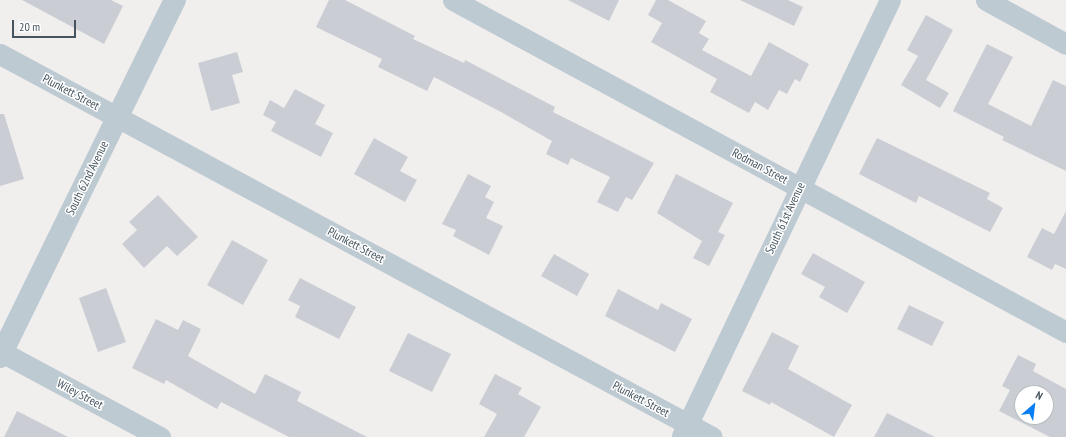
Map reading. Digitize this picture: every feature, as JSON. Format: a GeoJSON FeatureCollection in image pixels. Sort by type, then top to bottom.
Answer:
{"type":"FeatureCollection","features":[{"type":"Feature","properties":{"kind":"street","name":"South 62nd Avenue"},"geometry":{"type":"LineString","coordinates":[[1,353],[175,0]]}},
{"type":"Feature","properties":{"kind":"street","name":"Rodman Street"},"geometry":{"type":"LineString","coordinates":[[453,0],[1066,332]]}},
{"type":"Feature","properties":{"kind":"street","name":"South 61st Avenue"},"geometry":{"type":"LineString","coordinates":[[685,431],[890,0]]}},
{"type":"Feature","properties":{"kind":"street"},"geometry":{"type":"LineString","coordinates":[[986,0],[1066,44]]}},
{"type":"Feature","properties":{"kind":"street","name":"Plunkett Street"},"geometry":{"type":"LineString","coordinates":[[0,54],[118,116],[685,431],[712,437]]}},
{"type":"Feature","properties":{"kind":"street","name":"Wiley Street"},"geometry":{"type":"LineString","coordinates":[[1,353],[160,437]]}},
{"type":"Feature","properties":{"kind":"building"},"geometry":{"type":"Polygon","coordinates":[[[22,0],[111,0],[123,6],[104,44],[22,0]]]}},
{"type":"Feature","properties":{"kind":"building"},"geometry":{"type":"Polygon","coordinates":[[[329,0],[345,0],[415,36],[413,39],[464,63],[465,60],[555,107],[553,112],[654,163],[632,200],[626,197],[618,212],[597,202],[610,177],[571,158],[568,165],[546,154],[552,141],[434,77],[427,91],[378,67],[382,59],[316,27],[329,0]]]}},
{"type":"Feature","properties":{"kind":"building"},"geometry":{"type":"Polygon","coordinates":[[[568,0],[619,0],[609,21],[568,0]]]}},
{"type":"Feature","properties":{"kind":"building"},"geometry":{"type":"Polygon","coordinates":[[[656,0],[668,0],[706,21],[699,33],[709,39],[702,50],[751,76],[769,42],[809,64],[800,82],[795,79],[787,94],[779,90],[768,110],[755,102],[749,113],[710,92],[717,79],[651,42],[662,23],[648,15],[656,0]]]}},
{"type":"Feature","properties":{"kind":"building"},"geometry":{"type":"Polygon","coordinates":[[[740,0],[788,0],[803,7],[794,26],[740,0]]]}},
{"type":"Feature","properties":{"kind":"building"},"geometry":{"type":"Polygon","coordinates":[[[926,15],[953,30],[926,80],[949,93],[940,108],[901,85],[918,56],[907,50],[926,15]]]}},
{"type":"Feature","properties":{"kind":"building"},"geometry":{"type":"Polygon","coordinates":[[[987,44],[1013,57],[988,104],[1031,126],[1053,80],[1066,86],[1066,171],[1002,140],[1004,137],[953,111],[987,44]]]}},
{"type":"Feature","properties":{"kind":"building"},"geometry":{"type":"Polygon","coordinates":[[[237,52],[243,72],[232,75],[240,103],[211,111],[198,63],[237,52]]]}},
{"type":"Feature","properties":{"kind":"building"},"geometry":{"type":"Polygon","coordinates":[[[295,89],[325,105],[315,124],[333,133],[321,157],[271,131],[276,122],[263,115],[270,100],[284,108],[295,89]]]}},
{"type":"Feature","properties":{"kind":"building"},"geometry":{"type":"Polygon","coordinates":[[[0,114],[4,114],[24,179],[0,186],[0,114]]]}},
{"type":"Feature","properties":{"kind":"building"},"geometry":{"type":"Polygon","coordinates":[[[374,138],[408,157],[400,171],[417,180],[405,202],[354,174],[374,138]]]}},
{"type":"Feature","properties":{"kind":"building"},"geometry":{"type":"Polygon","coordinates":[[[877,138],[990,193],[987,199],[1003,208],[990,232],[919,196],[916,203],[859,174],[877,138]]]}},
{"type":"Feature","properties":{"kind":"building"},"geometry":{"type":"Polygon","coordinates":[[[468,174],[491,186],[485,197],[494,202],[486,218],[503,226],[489,255],[453,236],[456,230],[442,224],[468,174]]]}},
{"type":"Feature","properties":{"kind":"building"},"geometry":{"type":"Polygon","coordinates":[[[676,174],[733,203],[718,232],[725,235],[709,266],[693,258],[702,241],[657,213],[676,174]]]}},
{"type":"Feature","properties":{"kind":"building"},"geometry":{"type":"Polygon","coordinates":[[[158,195],[198,237],[177,256],[167,246],[144,268],[122,244],[137,230],[129,222],[158,195]]]}},
{"type":"Feature","properties":{"kind":"building"},"geometry":{"type":"Polygon","coordinates":[[[1066,211],[1066,269],[1055,264],[1052,270],[1027,257],[1042,228],[1054,234],[1066,211]]]}},
{"type":"Feature","properties":{"kind":"building"},"geometry":{"type":"Polygon","coordinates":[[[232,240],[268,260],[243,305],[207,285],[232,240]]]}},
{"type":"Feature","properties":{"kind":"building"},"geometry":{"type":"Polygon","coordinates":[[[813,253],[865,282],[847,313],[819,297],[825,287],[801,274],[813,253]]]}},
{"type":"Feature","properties":{"kind":"building"},"geometry":{"type":"Polygon","coordinates":[[[554,254],[589,274],[577,296],[541,276],[554,254]]]}},
{"type":"Feature","properties":{"kind":"building"},"geometry":{"type":"Polygon","coordinates":[[[300,278],[356,307],[339,339],[295,317],[300,306],[288,300],[300,278]]]}},
{"type":"Feature","properties":{"kind":"building"},"geometry":{"type":"Polygon","coordinates":[[[106,288],[126,342],[98,352],[79,298],[106,288]]]}},
{"type":"Feature","properties":{"kind":"building"},"geometry":{"type":"Polygon","coordinates":[[[618,289],[658,310],[661,303],[692,319],[675,352],[605,316],[618,289]]]}},
{"type":"Feature","properties":{"kind":"building"},"geometry":{"type":"Polygon","coordinates":[[[909,305],[944,322],[932,346],[897,329],[909,305]]]}},
{"type":"Feature","properties":{"kind":"building"},"geometry":{"type":"Polygon","coordinates":[[[156,319],[178,330],[183,320],[201,329],[188,356],[255,394],[265,374],[301,392],[297,401],[367,437],[289,437],[221,402],[217,409],[166,380],[164,384],[132,368],[156,319]]]}},
{"type":"Feature","properties":{"kind":"building"},"geometry":{"type":"Polygon","coordinates":[[[772,332],[799,346],[788,369],[852,405],[834,437],[771,402],[770,405],[742,391],[772,332]]]}},
{"type":"Feature","properties":{"kind":"building"},"geometry":{"type":"Polygon","coordinates":[[[408,333],[451,354],[432,392],[389,371],[408,333]]]}},
{"type":"Feature","properties":{"kind":"building"},"geometry":{"type":"Polygon","coordinates":[[[1018,355],[1036,364],[1033,371],[1066,389],[1066,437],[1050,437],[1026,425],[1054,425],[1054,385],[1014,385],[1014,419],[999,411],[1010,390],[1002,386],[1018,355]]]}},
{"type":"Feature","properties":{"kind":"building"},"geometry":{"type":"Polygon","coordinates":[[[495,374],[522,388],[518,394],[541,407],[524,437],[484,437],[497,414],[479,404],[495,374]]]}},
{"type":"Feature","properties":{"kind":"building"},"geometry":{"type":"Polygon","coordinates":[[[17,411],[68,437],[4,437],[17,411]]]}},
{"type":"Feature","properties":{"kind":"building"},"geometry":{"type":"Polygon","coordinates":[[[887,413],[935,437],[874,437],[887,413]]]}}]}
